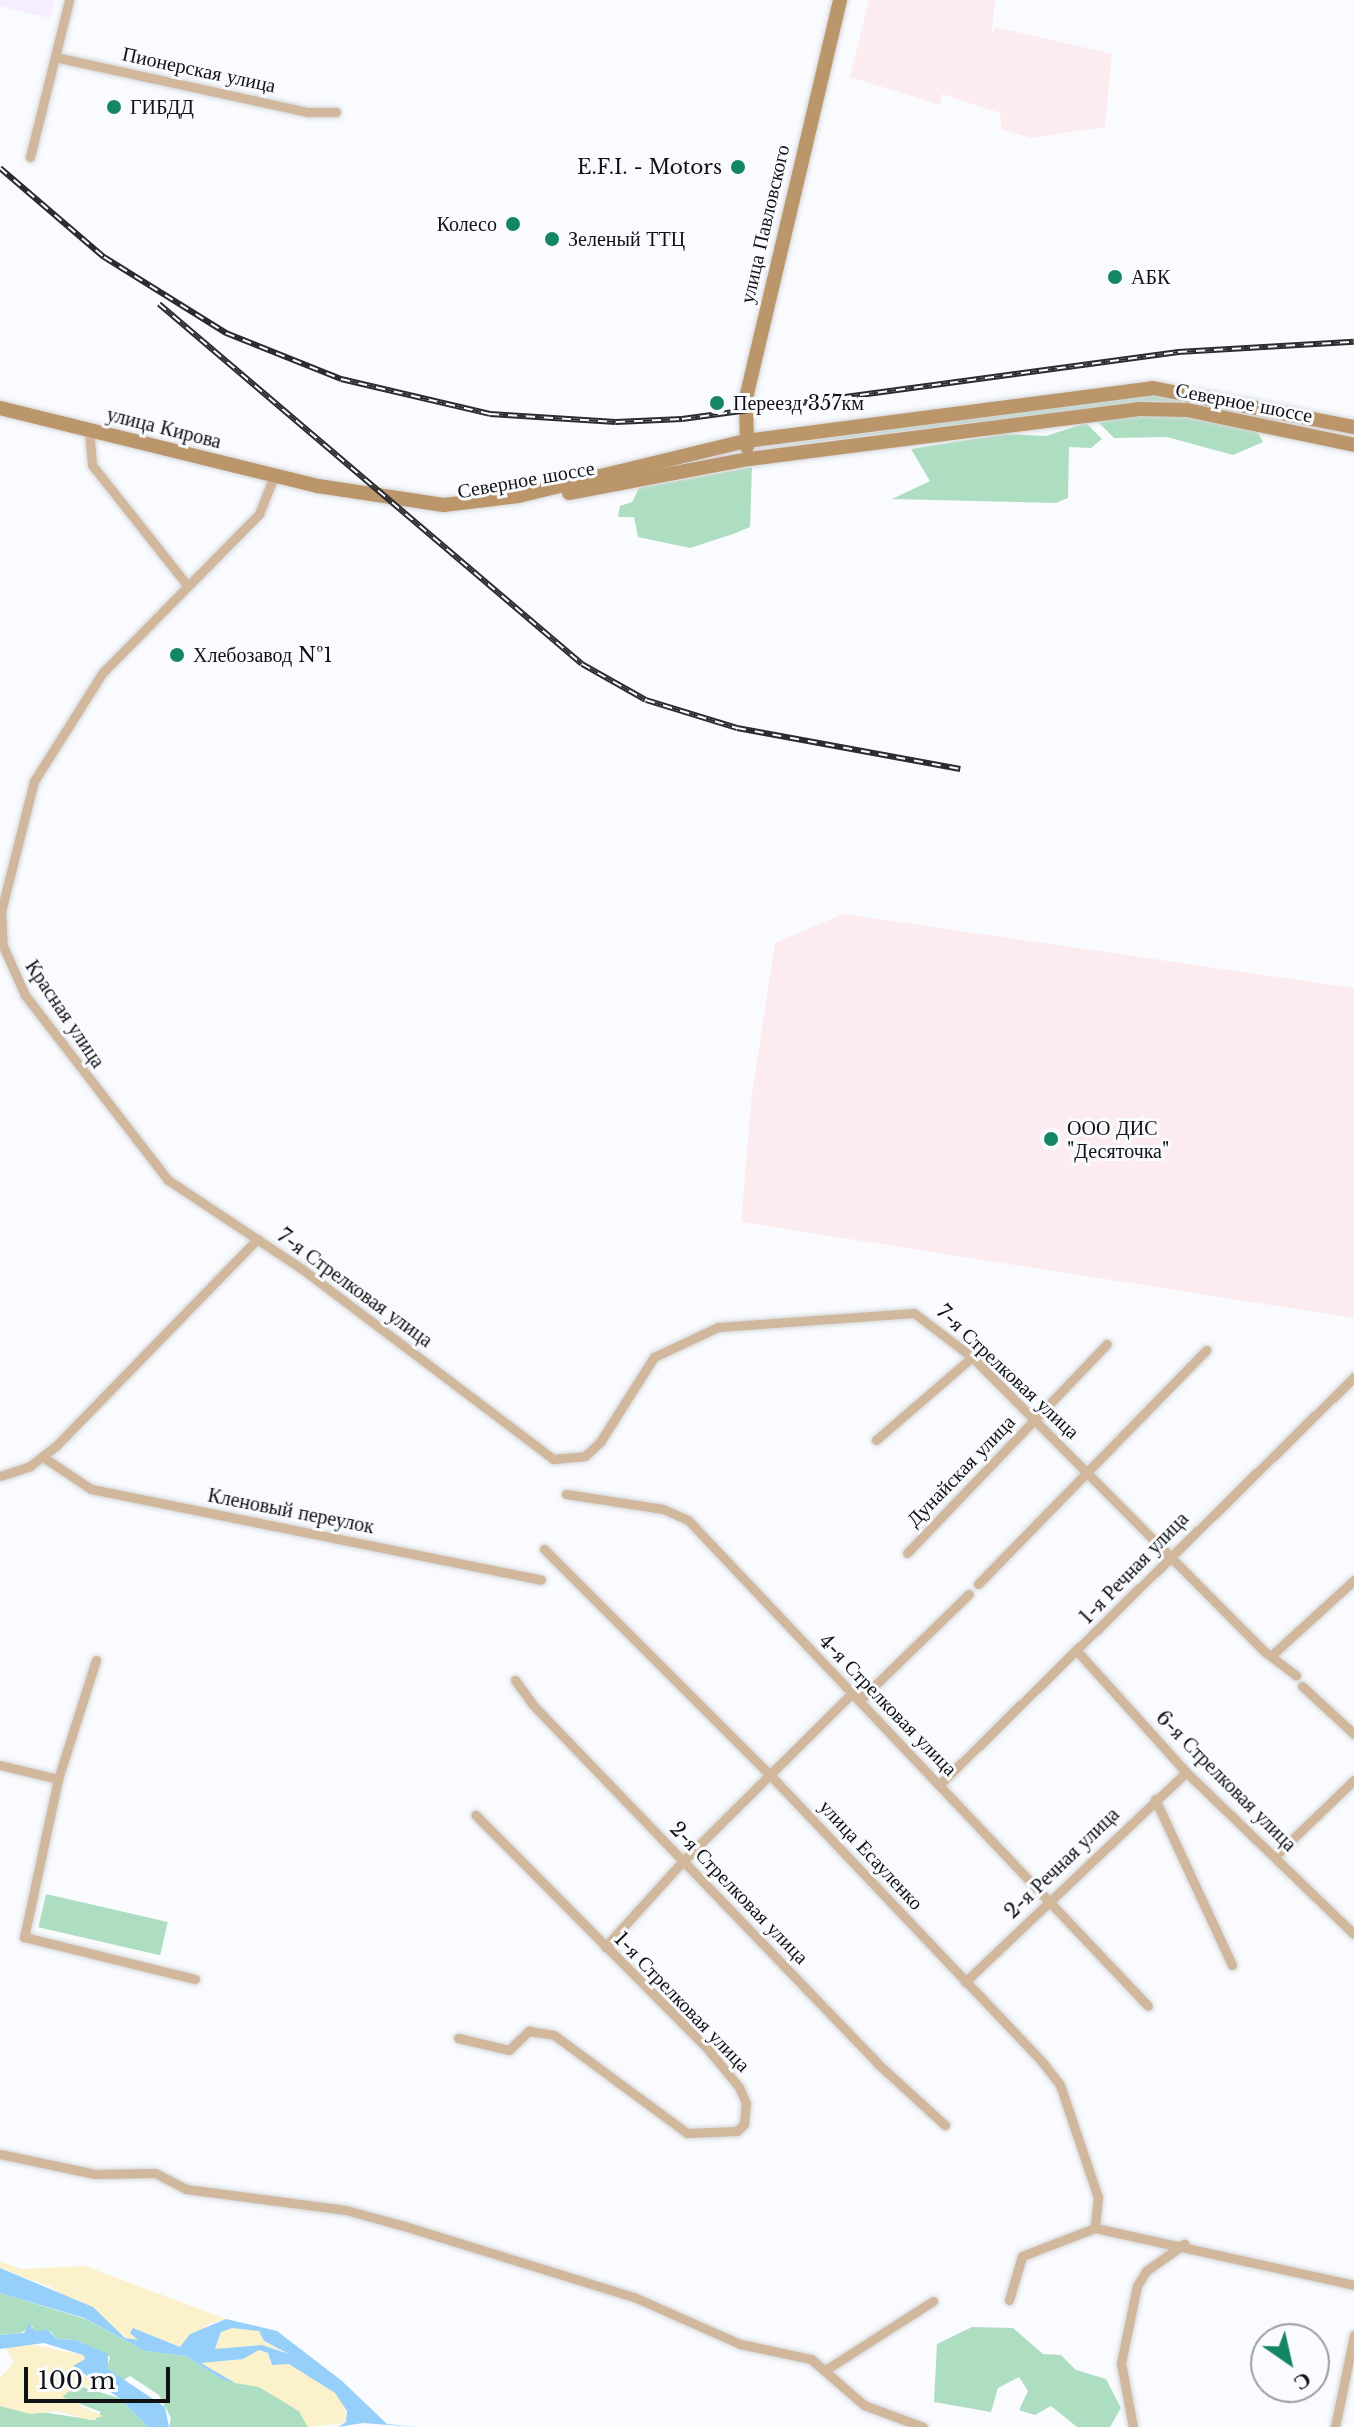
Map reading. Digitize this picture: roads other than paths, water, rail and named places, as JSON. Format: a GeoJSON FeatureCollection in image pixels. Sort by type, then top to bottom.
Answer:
{"type":"FeatureCollection","features":[{"type":"Feature","properties":{"kind":"main road","name":"улица Павловского"},"geometry":{"type":"LineString","coordinates":[[749,459],[746,398],[840,0]]}},
{"type":"Feature","properties":{"kind":"main road","name":"Северное шоссе"},"geometry":{"type":"LineString","coordinates":[[318,486],[409,502],[479,503],[746,441],[1153,388],[1354,427]]}},
{"type":"Feature","properties":{"kind":"main road","name":"улица Кирова"},"geometry":{"type":"LineString","coordinates":[[0,408],[318,486]]}},
{"type":"Feature","properties":{"kind":"main road","name":"Северное шоссе"},"geometry":{"type":"LineString","coordinates":[[318,486],[402,510],[471,513],[749,459],[1138,409],[1187,410],[1354,445]]}},
{"type":"Feature","properties":{"kind":"main road"},"geometry":{"type":"LineString","coordinates":[[1269,428],[1273,411]]}},
{"type":"Feature","properties":{"kind":"street"},"geometry":{"type":"LineString","coordinates":[[30,157],[69,0]]}},
{"type":"Feature","properties":{"kind":"street","name":"Пионерская улица"},"geometry":{"type":"LineString","coordinates":[[55,57],[308,112],[336,112]]}},
{"type":"Feature","properties":{"kind":"street"},"geometry":{"type":"LineString","coordinates":[[89,430],[92,465],[188,586]]}},
{"type":"Feature","properties":{"kind":"street","name":"Красная улица"},"geometry":{"type":"LineString","coordinates":[[257,1239],[168,1180],[25,995],[3,946],[1,911],[11,856],[34,781],[103,672],[259,514],[274,476]]}},
{"type":"Feature","properties":{"kind":"street"},"geometry":{"type":"LineString","coordinates":[[0,1476],[43,1457],[257,1239]]}},
{"type":"Feature","properties":{"kind":"street","name":"7-я Стрелковая улица"},"geometry":{"type":"LineString","coordinates":[[257,1239],[553,1459],[585,1456],[600,1442],[654,1357],[718,1327],[914,1313],[972,1357],[1265,1652],[1273,1654],[1296,1675]]}},
{"type":"Feature","properties":{"kind":"street","name":"Дунайская улица"},"geometry":{"type":"LineString","coordinates":[[907,1553],[1107,1344]]}},
{"type":"Feature","properties":{"kind":"street"},"geometry":{"type":"LineString","coordinates":[[978,1584],[1206,1350]]}},
{"type":"Feature","properties":{"kind":"street"},"geometry":{"type":"LineString","coordinates":[[876,1440],[972,1357]]}},
{"type":"Feature","properties":{"kind":"street","name":"1-я Речная улица"},"geometry":{"type":"LineString","coordinates":[[939,1785],[1112,1619],[1171,1554],[1354,1377]]}},
{"type":"Feature","properties":{"kind":"street","name":"Кленовый переулок"},"geometry":{"type":"LineString","coordinates":[[43,1457],[91,1489],[541,1580]]}},
{"type":"Feature","properties":{"kind":"street","name":"4-я Стрелковая улица"},"geometry":{"type":"LineString","coordinates":[[566,1494],[663,1509],[688,1520],[1148,2006]]}},
{"type":"Feature","properties":{"kind":"street","name":"улица Есауленко"},"geometry":{"type":"LineString","coordinates":[[544,1549],[771,1776],[1060,2085],[1098,2197],[1095,2228]]}},
{"type":"Feature","properties":{"kind":"street"},"geometry":{"type":"LineString","coordinates":[[1273,1654],[1354,1580]]}},
{"type":"Feature","properties":{"kind":"street"},"geometry":{"type":"LineString","coordinates":[[605,1947],[683,1861],[853,1692],[864,1696],[969,1594]]}},
{"type":"Feature","properties":{"kind":"street","name":"6-я Стрелковая улица"},"geometry":{"type":"LineString","coordinates":[[1077,1651],[1186,1772],[1276,1855],[1354,1934]]}},
{"type":"Feature","properties":{"kind":"street"},"geometry":{"type":"LineString","coordinates":[[96,1660],[58,1779],[24,1937],[195,1979]]}},
{"type":"Feature","properties":{"kind":"street","name":"2-я Стрелковая улица"},"geometry":{"type":"LineString","coordinates":[[515,1680],[877,2063],[945,2125]]}},
{"type":"Feature","properties":{"kind":"street"},"geometry":{"type":"LineString","coordinates":[[1302,1686],[1354,1734]]}},
{"type":"Feature","properties":{"kind":"street"},"geometry":{"type":"LineString","coordinates":[[0,1765],[58,1779]]}},
{"type":"Feature","properties":{"kind":"street","name":"2-я Речная улица"},"geometry":{"type":"LineString","coordinates":[[965,1982],[1186,1772]]}},
{"type":"Feature","properties":{"kind":"street"},"geometry":{"type":"LineString","coordinates":[[1276,1855],[1354,1780]]}},
{"type":"Feature","properties":{"kind":"street"},"geometry":{"type":"LineString","coordinates":[[1155,1799],[1232,1965]]}},
{"type":"Feature","properties":{"kind":"street","name":"1-я Стрелковая улица"},"geometry":{"type":"LineString","coordinates":[[458,2038],[509,2050],[529,2031],[554,2035],[687,2133],[737,2131],[744,2124],[746,2103],[739,2087],[476,1815]]}},
{"type":"Feature","properties":{"kind":"street"},"geometry":{"type":"LineString","coordinates":[[0,2154],[95,2174],[155,2173],[186,2189],[346,2210],[607,2288],[723,2339],[811,2359],[827,2369],[864,2405],[923,2427]]}},
{"type":"Feature","properties":{"kind":"street"},"geometry":{"type":"LineString","coordinates":[[1009,2300],[1022,2256],[1095,2228],[1184,2244],[1354,2285]]}},
{"type":"Feature","properties":{"kind":"street"},"geometry":{"type":"LineString","coordinates":[[1133,2427],[1121,2363],[1137,2286],[1159,2259],[1184,2244]]}},
{"type":"Feature","properties":{"kind":"street"},"geometry":{"type":"LineString","coordinates":[[827,2369],[933,2301]]}},
{"type":"Feature","properties":{"kind":"street"},"geometry":{"type":"LineString","coordinates":[[1335,2427],[1354,2335]]}},
{"type":"Feature","properties":{"kind":"water"},"geometry":{"type":"Polygon","coordinates":[[[0,2268],[93,2307],[125,2338],[138,2340],[130,2333],[133,2328],[180,2347],[190,2334],[226,2319],[277,2331],[342,2381],[387,2424],[416,2427],[363,2423],[338,2427],[346,2422],[347,2411],[335,2393],[289,2364],[272,2365],[268,2353],[259,2350],[243,2359],[201,2363],[235,2383],[221,2379],[186,2356],[145,2351],[84,2318],[0,2293],[0,2268]],[[232,2328],[221,2332],[215,2349],[262,2345],[289,2354],[264,2341],[259,2331],[232,2328]]]}},
{"type":"Feature","properties":{"kind":"water"},"geometry":{"type":"Polygon","coordinates":[[[29,2324],[36,2332],[47,2329],[57,2339],[76,2340],[108,2354],[108,2369],[165,2407],[169,2427],[148,2427],[119,2398],[73,2366],[85,2359],[83,2355],[44,2343],[0,2349],[0,2335],[24,2333],[29,2324]]]}},
{"type":"Feature","properties":{"kind":"railway"},"geometry":{"type":"LineString","coordinates":[[0,168],[104,257],[226,333],[341,379],[490,414],[616,422],[682,419],[1178,352],[1354,342]]}},
{"type":"Feature","properties":{"kind":"railway"},"geometry":{"type":"LineString","coordinates":[[159,304],[582,664],[646,700],[737,728],[960,769]]}},
{"type":"Feature","properties":{"kind":"place","name":"ГИБДД"},"geometry":{"type":"Point","coordinates":[114,107]}},
{"type":"Feature","properties":{"kind":"place","name":"E.F.I. - Motors"},"geometry":{"type":"Point","coordinates":[738,167]}},
{"type":"Feature","properties":{"kind":"place","name":"Колесо"},"geometry":{"type":"Point","coordinates":[513,224]}},
{"type":"Feature","properties":{"kind":"place","name":"Зеленый ТТЦ"},"geometry":{"type":"Point","coordinates":[552,239]}},
{"type":"Feature","properties":{"kind":"place","name":"АБК"},"geometry":{"type":"Point","coordinates":[1115,277]}},
{"type":"Feature","properties":{"kind":"place","name":"Переезд 357км"},"geometry":{"type":"Point","coordinates":[717,403]}},
{"type":"Feature","properties":{"kind":"place","name":"Хлебозавод №1"},"geometry":{"type":"Point","coordinates":[177,655]}},
{"type":"Feature","properties":{"kind":"place","name":"ООО ДИС \"Десяточка\""},"geometry":{"type":"Point","coordinates":[1051,1139]}}]}
